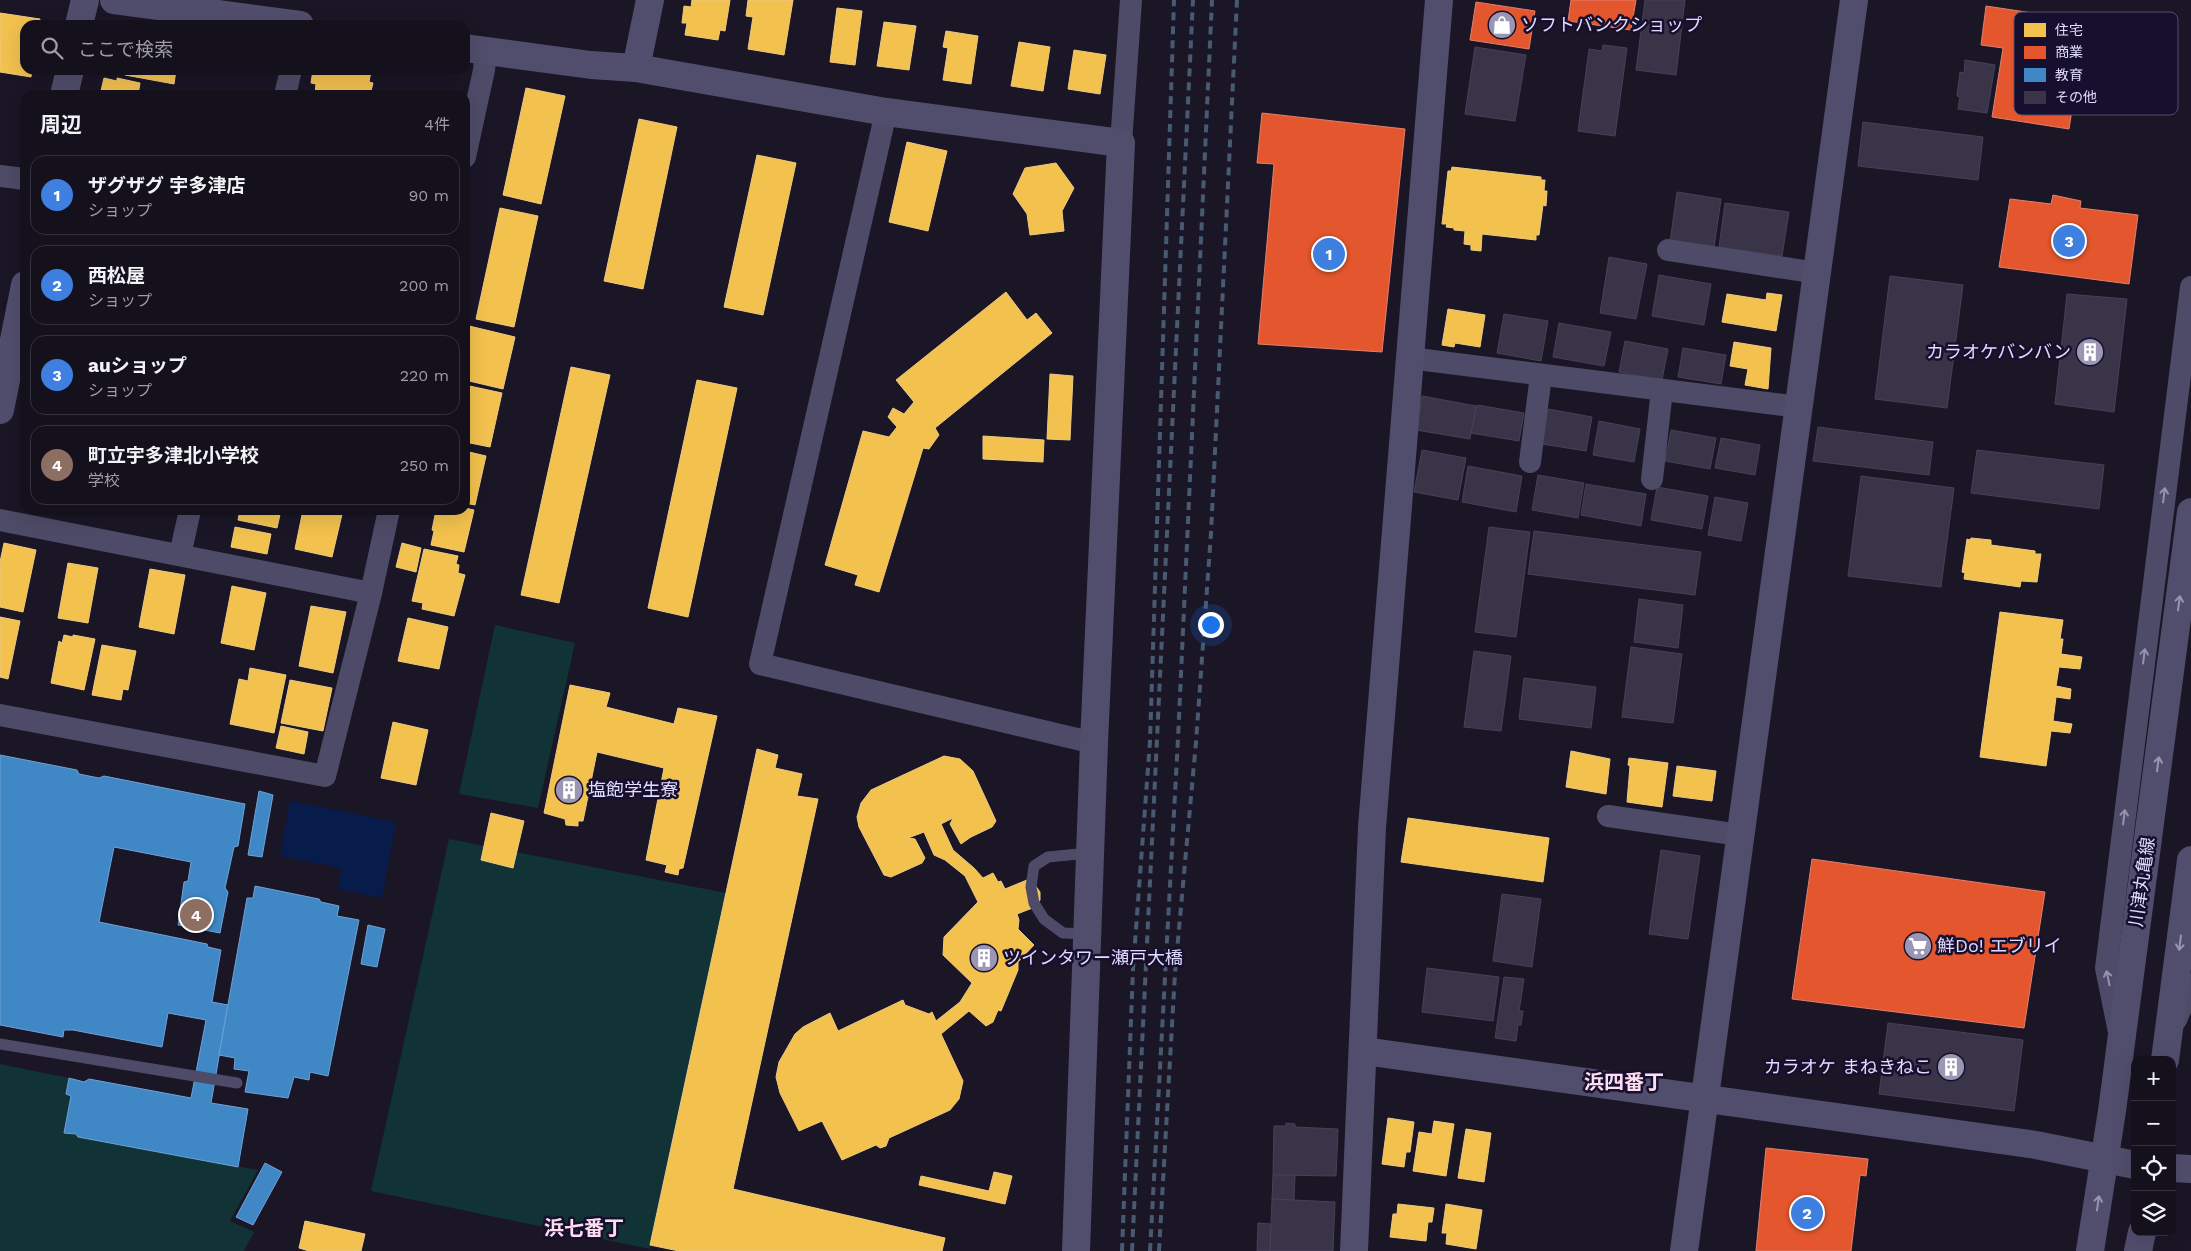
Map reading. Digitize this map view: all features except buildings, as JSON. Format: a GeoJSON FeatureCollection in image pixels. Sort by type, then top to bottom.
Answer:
{"type":"FeatureCollection","features":[{"type":"Feature","properties":{"kind":"street"},"geometry":{"type":"LineString","coordinates":[[80,20],[85,0]]}},
{"type":"Feature","properties":{"kind":"street"},"geometry":{"type":"LineString","coordinates":[[114,0],[263,20]]}},
{"type":"Feature","properties":{"kind":"street"},"geometry":{"type":"LineString","coordinates":[[636,68],[650,0]]}},
{"type":"Feature","properties":{"kind":"street"},"geometry":{"type":"LineString","coordinates":[[1076,1251],[1094,743],[1121,143],[1131,0]]}},
{"type":"Feature","properties":{"kind":"street"},"geometry":{"type":"LineString","coordinates":[[1354,1251],[1372,827],[1439,0]]}},
{"type":"Feature","properties":{"kind":"street"},"geometry":{"type":"LineString","coordinates":[[1684,1251],[1854,0]]}},
{"type":"Feature","properties":{"kind":"street"},"geometry":{"type":"LineString","coordinates":[[475,49],[591,65],[636,68],[886,112],[1121,143]]}},
{"type":"Feature","properties":{"kind":"street"},"geometry":{"type":"LineString","coordinates":[[470,134],[484,70],[475,49]]}},
{"type":"Feature","properties":{"kind":"street"},"geometry":{"type":"LineString","coordinates":[[65,90],[69,75]]}},
{"type":"Feature","properties":{"kind":"street"},"geometry":{"type":"LineString","coordinates":[[286,90],[290,75]]}},
{"type":"Feature","properties":{"kind":"street"},"geometry":{"type":"LineString","coordinates":[[886,112],[760,664],[1094,743]]}},
{"type":"Feature","properties":{"kind":"street"},"geometry":{"type":"LineString","coordinates":[[0,176],[20,178]]}},
{"type":"Feature","properties":{"kind":"street"},"geometry":{"type":"LineString","coordinates":[[1668,250],[1817,274]]}},
{"type":"Feature","properties":{"kind":"street"},"geometry":{"type":"LineString","coordinates":[[2121,1043],[2106,968],[2186,312],[2191,287]]}},
{"type":"Feature","properties":{"kind":"street"},"geometry":{"type":"LineString","coordinates":[[0,410],[20,310]]}},
{"type":"Feature","properties":{"kind":"street"},"geometry":{"type":"LineString","coordinates":[[1409,358],[1799,406]]}},
{"type":"Feature","properties":{"kind":"street"},"geometry":{"type":"LineString","coordinates":[[1530,462],[1541,375]]}},
{"type":"Feature","properties":{"kind":"street"},"geometry":{"type":"LineString","coordinates":[[1652,479],[1662,390]]}},
{"type":"Feature","properties":{"kind":"street","name":"川津丸亀線"},"geometry":{"type":"LineString","coordinates":[[2090,1251],[2121,1043],[2191,512]]}},
{"type":"Feature","properties":{"kind":"street"},"geometry":{"type":"LineString","coordinates":[[180,556],[189,515]]}},
{"type":"Feature","properties":{"kind":"street"},"geometry":{"type":"LineString","coordinates":[[0,715],[325,776],[371,593],[388,515]]}},
{"type":"Feature","properties":{"kind":"street"},"geometry":{"type":"LineString","coordinates":[[0,520],[371,593]]}},
{"type":"Feature","properties":{"kind":"street"},"geometry":{"type":"LineString","coordinates":[[1608,816],[1740,835]]}},
{"type":"Feature","properties":{"kind":"street"},"geometry":{"type":"LineString","coordinates":[[2167,1050],[2191,860]]}},
{"type":"Feature","properties":{"kind":"street"},"geometry":{"type":"LineString","coordinates":[[2167,1050],[2191,984]]}},
{"type":"Feature","properties":{"kind":"street"},"geometry":{"type":"LineString","coordinates":[[1364,1050],[2036,1145],[2131,1164]]}},
{"type":"Feature","properties":{"kind":"street"},"geometry":{"type":"LineString","coordinates":[[2176,1168],[2191,1169]]}},
{"type":"Feature","properties":{"kind":"street"},"geometry":{"type":"LineString","coordinates":[[2138,1251],[2141,1236]]}},
{"type":"Feature","properties":{"kind":"lane"},"geometry":{"type":"LineString","coordinates":[[1087,934],[1064,933],[1044,919],[1034,903],[1031,887],[1034,866],[1048,858],[1090,853]]}},
{"type":"Feature","properties":{"kind":"lane"},"geometry":{"type":"LineString","coordinates":[[0,1044],[237,1083]]}},
{"type":"Feature","properties":{"kind":"green space"},"geometry":{"type":"Polygon","coordinates":[[[495,625],[575,643],[538,808],[459,794],[495,625]]]}},
{"type":"Feature","properties":{"kind":"green space"},"geometry":{"type":"Polygon","coordinates":[[[449,839],[726,893],[650,1249],[371,1191],[449,839]]]}},
{"type":"Feature","properties":{"kind":"green space"},"geometry":{"type":"Polygon","coordinates":[[[0,1064],[69,1078],[66,1094],[71,1096],[64,1133],[258,1170],[230,1221],[254,1232],[244,1251],[0,1251],[0,1064]]]}},
{"type":"Feature","properties":{"kind":"water"},"geometry":{"type":"Polygon","coordinates":[[[290,801],[396,822],[382,898],[338,889],[341,868],[280,856],[290,801]]]}},
{"type":"Feature","properties":{"kind":"railway"},"geometry":{"type":"LineString","coordinates":[[1122,1251],[1133,969],[1150,741],[1174,0]]}},
{"type":"Feature","properties":{"kind":"railway"},"geometry":{"type":"LineString","coordinates":[[1132,1251],[1193,0]]}},
{"type":"Feature","properties":{"kind":"railway"},"geometry":{"type":"LineString","coordinates":[[1150,1251],[1178,739],[1212,0]]}},
{"type":"Feature","properties":{"kind":"railway"},"geometry":{"type":"LineString","coordinates":[[1159,1251],[1175,973],[1196,742],[1211,533],[1237,0]]}},
{"type":"Feature","properties":{"kind":"place","name":"ソフトバンクショップ"},"geometry":{"type":"Point","coordinates":[1502,25]}},
{"type":"Feature","properties":{"kind":"place","name":"auショップ"},"geometry":{"type":"Point","coordinates":[2069,241]}},
{"type":"Feature","properties":{"kind":"place","name":"ザグザグ 宇多津店"},"geometry":{"type":"Point","coordinates":[1329,254]}},
{"type":"Feature","properties":{"kind":"place","name":"カラオケバンバン"},"geometry":{"type":"Point","coordinates":[2090,352]}},
{"type":"Feature","properties":{"kind":"place","name":"塩飽学生寮"},"geometry":{"type":"Point","coordinates":[569,790]}},
{"type":"Feature","properties":{"kind":"place","name":"町立宇多津北小学校"},"geometry":{"type":"Point","coordinates":[196,915]}},
{"type":"Feature","properties":{"kind":"place","name":"鮮Do! エブリイ"},"geometry":{"type":"Point","coordinates":[1918,946]}},
{"type":"Feature","properties":{"kind":"place","name":"ツインタワー瀬戸大橋"},"geometry":{"type":"Point","coordinates":[984,958]}},
{"type":"Feature","properties":{"kind":"place","name":"カラオケ まねきねこ"},"geometry":{"type":"Point","coordinates":[1951,1067]}},
{"type":"Feature","properties":{"kind":"place","name":"西松屋"},"geometry":{"type":"Point","coordinates":[1807,1213]}},
{"type":"Feature","properties":{"kind":"district","name":"浜四番丁"},"geometry":{"type":"Point","coordinates":[1624,1082]}},
{"type":"Feature","properties":{"kind":"district","name":"浜七番丁"},"geometry":{"type":"Point","coordinates":[584,1228]}}]}
